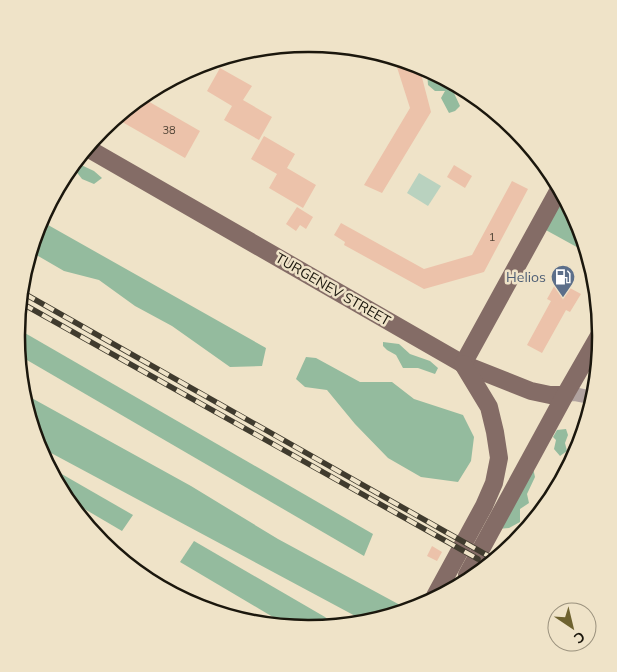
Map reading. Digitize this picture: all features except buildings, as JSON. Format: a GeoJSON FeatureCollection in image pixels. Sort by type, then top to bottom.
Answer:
{"type":"FeatureCollection","features":[{"type":"Feature","properties":{"kind":"main road","name":"TURGENEV STREET"},"geometry":{"type":"LineString","coordinates":[[93,151],[463,364],[532,391],[550,395],[565,395]]}},
{"type":"Feature","properties":{"kind":"main road"},"geometry":{"type":"LineString","coordinates":[[440,587],[484,506],[494,483],[499,458],[489,408],[463,364],[555,196]]}},
{"type":"Feature","properties":{"kind":"main road"},"geometry":{"type":"LineString","coordinates":[[470,569],[591,349]]}},
{"type":"Feature","properties":{"kind":"street","name":"TURGENEV STREET"},"geometry":{"type":"LineString","coordinates":[[565,395],[574,394],[586,396]]}},
{"type":"Feature","properties":{"kind":"green space"},"geometry":{"type":"Polygon","coordinates":[[[428,79],[454,92],[460,106],[455,111],[449,113],[441,98],[445,91],[435,91],[428,85],[428,79]]]}},
{"type":"Feature","properties":{"kind":"green space"},"geometry":{"type":"Polygon","coordinates":[[[82,165],[94,171],[102,178],[94,184],[82,179],[77,173],[82,165]]]}},
{"type":"Feature","properties":{"kind":"green space"},"geometry":{"type":"Polygon","coordinates":[[[419,173],[441,186],[428,206],[407,193],[419,173]]]}},
{"type":"Feature","properties":{"kind":"green space"},"geometry":{"type":"Polygon","coordinates":[[[559,203],[578,248],[544,229],[559,203]]]}},
{"type":"Feature","properties":{"kind":"green space"},"geometry":{"type":"Polygon","coordinates":[[[48,225],[266,348],[262,366],[230,367],[172,326],[135,306],[99,280],[64,271],[37,255],[48,225]]]}},
{"type":"Feature","properties":{"kind":"green space"},"geometry":{"type":"Polygon","coordinates":[[[25,333],[373,534],[364,556],[26,360],[25,333]]]}},
{"type":"Feature","properties":{"kind":"green space"},"geometry":{"type":"Polygon","coordinates":[[[383,342],[399,344],[410,354],[430,361],[438,368],[435,374],[418,368],[403,368],[396,355],[383,346],[383,342]]]}},
{"type":"Feature","properties":{"kind":"green space"},"geometry":{"type":"Polygon","coordinates":[[[306,357],[316,358],[360,382],[392,382],[414,399],[463,415],[474,437],[471,461],[458,482],[421,477],[388,458],[355,424],[327,390],[305,387],[296,379],[306,357]]]}},
{"type":"Feature","properties":{"kind":"green space"},"geometry":{"type":"Polygon","coordinates":[[[32,398],[191,486],[278,539],[399,604],[354,616],[51,453],[40,427],[32,398]]]}},
{"type":"Feature","properties":{"kind":"green space"},"geometry":{"type":"Polygon","coordinates":[[[566,429],[568,435],[565,443],[567,451],[560,456],[554,449],[556,440],[553,437],[557,430],[566,429]]]}},
{"type":"Feature","properties":{"kind":"green space"},"geometry":{"type":"Polygon","coordinates":[[[533,468],[535,477],[527,494],[529,503],[520,509],[520,522],[509,528],[497,529],[533,468]]]}},
{"type":"Feature","properties":{"kind":"green space"},"geometry":{"type":"Polygon","coordinates":[[[61,473],[133,515],[122,531],[84,508],[61,473]]]}},
{"type":"Feature","properties":{"kind":"green space"},"geometry":{"type":"Polygon","coordinates":[[[194,541],[327,619],[308,620],[273,617],[180,562],[194,541]]]}},
{"type":"Feature","properties":{"kind":"railway"},"geometry":{"type":"LineString","coordinates":[[28,295],[487,555]]}},
{"type":"Feature","properties":{"kind":"railway"},"geometry":{"type":"LineString","coordinates":[[27,306],[478,559]]}},
{"type":"Feature","properties":{"kind":"place","name":"Helios"},"geometry":{"type":"Point","coordinates":[563,298]}}]}
